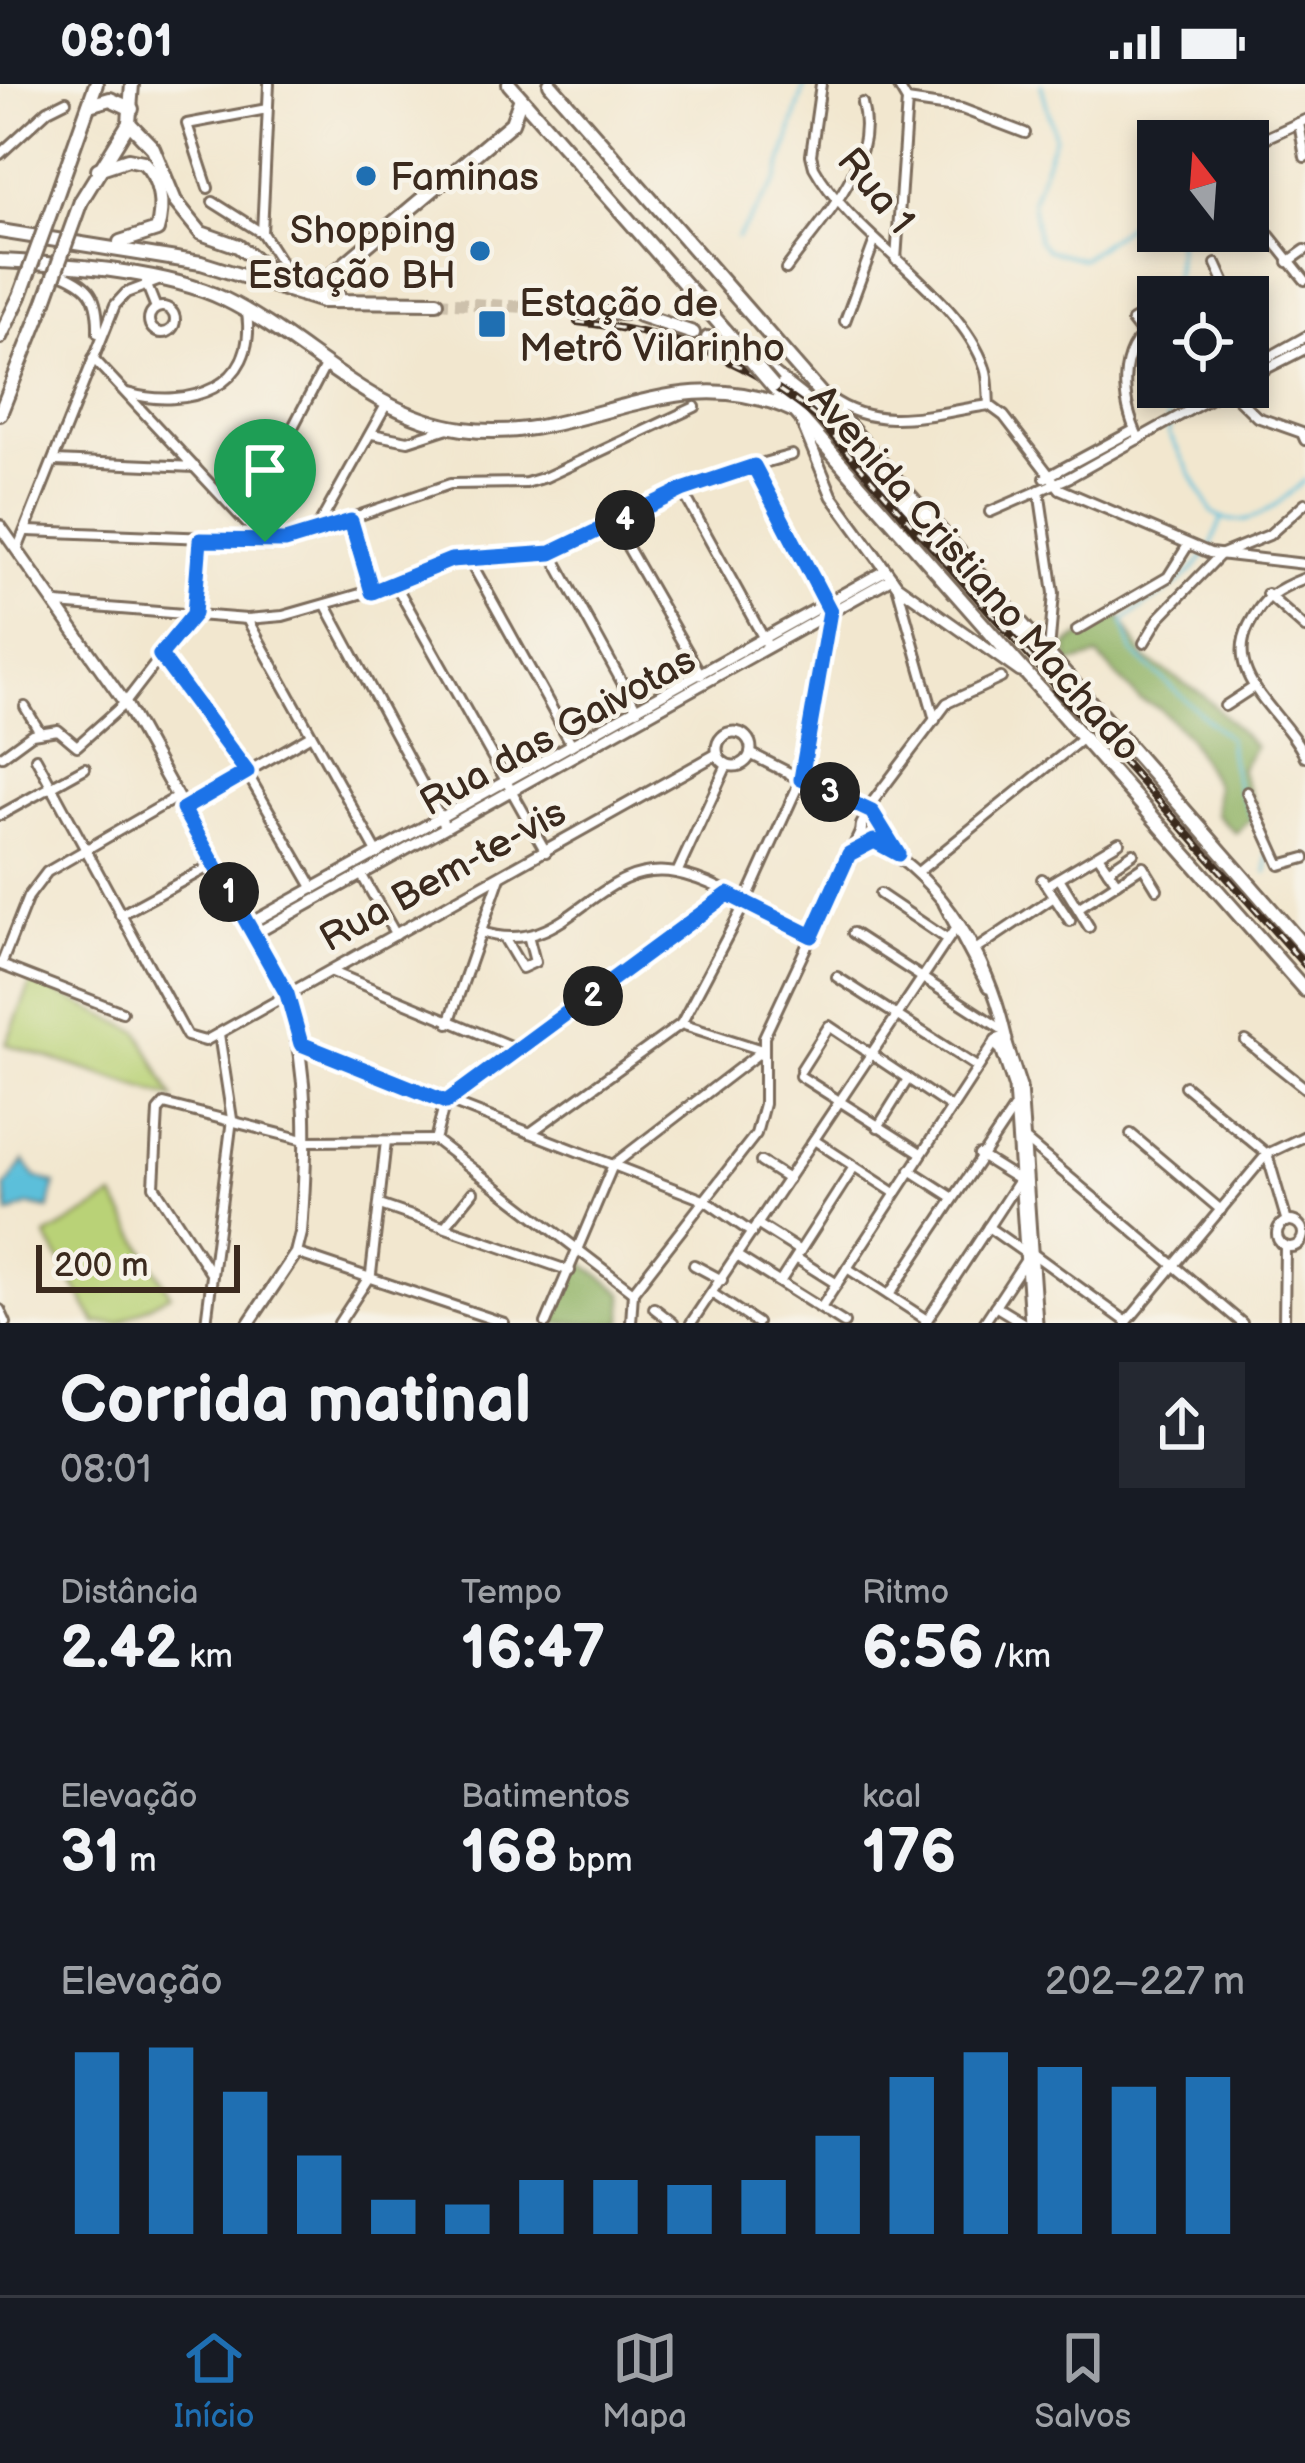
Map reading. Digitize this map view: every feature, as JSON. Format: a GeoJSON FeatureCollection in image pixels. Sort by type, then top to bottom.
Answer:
{"type":"FeatureCollection","features":[{"type":"Feature","properties":{"kind":"highway"},"geometry":{"type":"LineString","coordinates":[[0,414],[81,201],[130,116],[132,84]]}},
{"type":"Feature","properties":{"kind":"highway","name":"Avenida Cristiano Machado"},"geometry":{"type":"LineString","coordinates":[[509,84],[1305,990]]}},
{"type":"Feature","properties":{"kind":"highway","name":"Avenida Cristiano Machado"},"geometry":{"type":"LineString","coordinates":[[550,84],[1305,948]]}},
{"type":"Feature","properties":{"kind":"highway"},"geometry":{"type":"LineString","coordinates":[[0,337],[20,296],[95,86]]}},
{"type":"Feature","properties":{"kind":"highway"},"geometry":{"type":"LineString","coordinates":[[88,105],[110,98],[130,116],[153,148],[190,224],[205,236],[238,247],[310,294]]}},
{"type":"Feature","properties":{"kind":"highway"},"geometry":{"type":"LineString","coordinates":[[310,294],[512,123],[521,98]]}},
{"type":"Feature","properties":{"kind":"highway"},"geometry":{"type":"LineString","coordinates":[[98,169],[128,159],[142,162],[154,176],[162,213],[152,235],[100,244]]}},
{"type":"Feature","properties":{"kind":"highway"},"geometry":{"type":"LineString","coordinates":[[0,231],[201,263],[310,294],[368,303],[437,302]]}},
{"type":"Feature","properties":{"kind":"highway"},"geometry":{"type":"LineString","coordinates":[[0,261],[165,280],[206,291],[386,405],[451,427],[505,432],[548,426],[660,394],[694,392],[748,393],[796,415]]}},
{"type":"Feature","properties":{"kind":"highway"},"geometry":{"type":"LineString","coordinates":[[578,310],[624,313]]}},
{"type":"Feature","properties":{"kind":"highway"},"geometry":{"type":"LineString","coordinates":[[640,315],[692,333]]}},
{"type":"Feature","properties":{"kind":"highway"},"geometry":{"type":"LineString","coordinates":[[708,338],[732,349]]}},
{"type":"Feature","properties":{"kind":"highway"},"geometry":{"type":"LineString","coordinates":[[765,368],[824,415],[1110,735],[1139,760]]}},
{"type":"Feature","properties":{"kind":"main road"},"geometry":{"type":"LineString","coordinates":[[0,526],[125,703],[287,994],[301,1044],[308,1141],[296,1253],[249,1323]]}},
{"type":"Feature","properties":{"kind":"street"},"geometry":{"type":"LineString","coordinates":[[262,233],[269,84]]}},
{"type":"Feature","properties":{"kind":"street","name":"Rua 1"},"geometry":{"type":"LineString","coordinates":[[820,84],[811,155],[836,197],[966,338],[986,368],[989,405]]}},
{"type":"Feature","properties":{"kind":"street"},"geometry":{"type":"LineString","coordinates":[[896,261],[907,101],[897,84]]}},
{"type":"Feature","properties":{"kind":"street"},"geometry":{"type":"LineString","coordinates":[[0,154],[48,110],[67,100]]}},
{"type":"Feature","properties":{"kind":"street"},"geometry":{"type":"LineString","coordinates":[[907,101],[962,109],[1025,133]]}},
{"type":"Feature","properties":{"kind":"street"},"geometry":{"type":"LineString","coordinates":[[786,269],[836,197],[867,141],[862,103]]}},
{"type":"Feature","properties":{"kind":"street"},"geometry":{"type":"LineString","coordinates":[[208,188],[187,124],[267,109]]}},
{"type":"Feature","properties":{"kind":"street"},"geometry":{"type":"LineString","coordinates":[[1269,137],[1302,122],[1305,157]]}},
{"type":"Feature","properties":{"kind":"street"},"geometry":{"type":"LineString","coordinates":[[213,202],[262,233],[295,284]]}},
{"type":"Feature","properties":{"kind":"street"},"geometry":{"type":"LineString","coordinates":[[1269,237],[1305,280]]}},
{"type":"Feature","properties":{"kind":"street"},"geometry":{"type":"LineString","coordinates":[[845,321],[875,240]]}},
{"type":"Feature","properties":{"kind":"street"},"geometry":{"type":"LineString","coordinates":[[1288,262],[1305,250]]}},
{"type":"Feature","properties":{"kind":"street"},"geometry":{"type":"LineString","coordinates":[[1216,264],[1221,276]]}},
{"type":"Feature","properties":{"kind":"street"},"geometry":{"type":"LineString","coordinates":[[42,266],[85,282],[96,296],[98,340]]}},
{"type":"Feature","properties":{"kind":"street"},"geometry":{"type":"LineString","coordinates":[[16,550],[28,531],[115,305],[146,284],[165,280]]}},
{"type":"Feature","properties":{"kind":"street"},"geometry":{"type":"LineString","coordinates":[[146,284],[156,308]]}},
{"type":"Feature","properties":{"kind":"street"},"geometry":{"type":"LineString","coordinates":[[126,392],[184,402],[206,394],[235,366],[252,319]]}},
{"type":"Feature","properties":{"kind":"street"},"geometry":{"type":"LineString","coordinates":[[1269,361],[1305,338]]}},
{"type":"Feature","properties":{"kind":"street"},"geometry":{"type":"LineString","coordinates":[[1136,435],[1123,397],[1137,344]]}},
{"type":"Feature","properties":{"kind":"street"},"geometry":{"type":"LineString","coordinates":[[1269,365],[1305,350]]}},
{"type":"Feature","properties":{"kind":"street"},"geometry":{"type":"LineString","coordinates":[[93,358],[265,542]]}},
{"type":"Feature","properties":{"kind":"street"},"geometry":{"type":"LineString","coordinates":[[281,450],[326,364]]}},
{"type":"Feature","properties":{"kind":"street"},"geometry":{"type":"LineString","coordinates":[[818,388],[853,415],[878,421],[989,405],[1004,416],[1045,484],[1054,592],[1049,652]]}},
{"type":"Feature","properties":{"kind":"street"},"geometry":{"type":"LineString","coordinates":[[314,533],[386,405]]}},
{"type":"Feature","properties":{"kind":"street"},"geometry":{"type":"LineString","coordinates":[[28,531],[265,542],[314,533],[451,484],[526,483],[546,477],[695,407]]}},
{"type":"Feature","properties":{"kind":"street"},"geometry":{"type":"LineString","coordinates":[[990,512],[1190,408]]}},
{"type":"Feature","properties":{"kind":"street"},"geometry":{"type":"LineString","coordinates":[[1248,408],[1302,433],[1305,440]]}},
{"type":"Feature","properties":{"kind":"street"},"geometry":{"type":"LineString","coordinates":[[796,415],[824,482],[892,578],[1029,679]]}},
{"type":"Feature","properties":{"kind":"street"},"geometry":{"type":"LineString","coordinates":[[372,434],[408,441],[451,427]]}},
{"type":"Feature","properties":{"kind":"street"},"geometry":{"type":"LineString","coordinates":[[54,603],[247,619],[327,607],[468,557],[551,553],[682,490],[792,455]]}},
{"type":"Feature","properties":{"kind":"street"},"geometry":{"type":"LineString","coordinates":[[55,461],[195,467]]}},
{"type":"Feature","properties":{"kind":"street"},"geometry":{"type":"LineString","coordinates":[[530,1133],[681,1024],[744,905],[801,779],[828,608],[754,466]]}},
{"type":"Feature","properties":{"kind":"street"},"geometry":{"type":"LineString","coordinates":[[1045,484],[1215,554],[1305,564]]}},
{"type":"Feature","properties":{"kind":"street"},"geometry":{"type":"LineString","coordinates":[[682,490],[766,642]]}},
{"type":"Feature","properties":{"kind":"street"},"geometry":{"type":"LineString","coordinates":[[1144,643],[1215,554],[1269,535],[1305,503]]}},
{"type":"Feature","properties":{"kind":"street"},"geometry":{"type":"LineString","coordinates":[[351,521],[372,592]]}},
{"type":"Feature","properties":{"kind":"street"},"geometry":{"type":"LineString","coordinates":[[615,525],[703,678]]}},
{"type":"Feature","properties":{"kind":"street"},"geometry":{"type":"LineString","coordinates":[[2,756],[40,732],[58,730],[77,746],[125,703],[194,614],[200,540]]}},
{"type":"Feature","properties":{"kind":"street"},"geometry":{"type":"LineString","coordinates":[[1077,630],[1168,577],[1192,546]]}},
{"type":"Feature","properties":{"kind":"street"},"geometry":{"type":"LineString","coordinates":[[551,553],[638,713]]}},
{"type":"Feature","properties":{"kind":"street"},"geometry":{"type":"LineString","coordinates":[[468,557],[574,749]]}},
{"type":"Feature","properties":{"kind":"street"},"geometry":{"type":"LineString","coordinates":[[892,578],[935,721]]}},
{"type":"Feature","properties":{"kind":"street","name":"Rua das Gaivotas"},"geometry":{"type":"LineString","coordinates":[[250,930],[828,608],[892,578]]}},
{"type":"Feature","properties":{"kind":"street"},"geometry":{"type":"LineString","coordinates":[[1304,752],[1254,687],[1242,651],[1248,626],[1267,594],[1305,578]]}},
{"type":"Feature","properties":{"kind":"street"},"geometry":{"type":"LineString","coordinates":[[395,584],[546,852]]}},
{"type":"Feature","properties":{"kind":"street"},"geometry":{"type":"LineString","coordinates":[[1267,594],[1305,628]]}},
{"type":"Feature","properties":{"kind":"street"},"geometry":{"type":"LineString","coordinates":[[327,607],[443,822]]}},
{"type":"Feature","properties":{"kind":"street"},"geometry":{"type":"LineString","coordinates":[[247,619],[380,858]]}},
{"type":"Feature","properties":{"kind":"street"},"geometry":{"type":"LineString","coordinates":[[160,655],[247,772],[316,894]]}},
{"type":"Feature","properties":{"kind":"street"},"geometry":{"type":"LineString","coordinates":[[631,1323],[633,1292],[756,1134],[764,1104],[763,1050],[864,815],[947,703],[1001,678]]}},
{"type":"Feature","properties":{"kind":"street"},"geometry":{"type":"LineString","coordinates":[[1225,706],[1254,687]]}},
{"type":"Feature","properties":{"kind":"street"},"geometry":{"type":"LineString","coordinates":[[25,706],[40,732]]}},
{"type":"Feature","properties":{"kind":"street"},"geometry":{"type":"LineString","coordinates":[[751,754],[741,766],[727,765],[717,754],[720,740],[732,732],[747,738],[751,754],[881,823],[898,854]]}},
{"type":"Feature","properties":{"kind":"street"},"geometry":{"type":"LineString","coordinates":[[122,1012],[1,964],[37,882],[85,850],[247,772],[311,735]]}},
{"type":"Feature","properties":{"kind":"street"},"geometry":{"type":"LineString","coordinates":[[918,872],[1083,738]]}},
{"type":"Feature","properties":{"kind":"street","name":"Rua Bem-te-vis"},"geometry":{"type":"LineString","coordinates":[[120,915],[194,1041],[219,1034],[717,754]]}},
{"type":"Feature","properties":{"kind":"street"},"geometry":{"type":"LineString","coordinates":[[35,758],[120,915],[214,864]]}},
{"type":"Feature","properties":{"kind":"street"},"geometry":{"type":"LineString","coordinates":[[677,873],[727,765]]}},
{"type":"Feature","properties":{"kind":"street"},"geometry":{"type":"LineString","coordinates":[[0,815],[85,768]]}},
{"type":"Feature","properties":{"kind":"street"},"geometry":{"type":"LineString","coordinates":[[1247,792],[1280,865],[1305,858]]}},
{"type":"Feature","properties":{"kind":"street"},"geometry":{"type":"LineString","coordinates":[[864,815],[873,841],[918,872],[975,950],[991,991],[1000,1041]]}},
{"type":"Feature","properties":{"kind":"street"},"geometry":{"type":"LineString","coordinates":[[849,854],[873,841],[881,823]]}},
{"type":"Feature","properties":{"kind":"street"},"geometry":{"type":"LineString","coordinates":[[1070,921],[1044,882],[1119,842]]}},
{"type":"Feature","properties":{"kind":"street"},"geometry":{"type":"LineString","coordinates":[[1108,870],[1133,853]]}},
{"type":"Feature","properties":{"kind":"street"},"geometry":{"type":"LineString","coordinates":[[1098,855],[1117,884]]}},
{"type":"Feature","properties":{"kind":"street","name":"Rua das Gaivotas"},"geometry":{"type":"LineString","coordinates":[[316,894],[361,874],[380,858]]}},
{"type":"Feature","properties":{"kind":"street"},"geometry":{"type":"LineString","coordinates":[[1078,908],[1143,866],[1157,889]]}},
{"type":"Feature","properties":{"kind":"street"},"geometry":{"type":"LineString","coordinates":[[481,932],[505,940],[529,939],[629,876],[677,873],[812,936]]}},
{"type":"Feature","properties":{"kind":"street"},"geometry":{"type":"LineString","coordinates":[[361,874],[396,934]]}},
{"type":"Feature","properties":{"kind":"street"},"geometry":{"type":"LineString","coordinates":[[449,1023],[500,877]]}},
{"type":"Feature","properties":{"kind":"street"},"geometry":{"type":"LineString","coordinates":[[1059,878],[1089,927]]}},
{"type":"Feature","properties":{"kind":"street"},"geometry":{"type":"LineString","coordinates":[[435,1140],[446,1102],[728,894]]}},
{"type":"Feature","properties":{"kind":"street"},"geometry":{"type":"LineString","coordinates":[[880,894],[945,938]]}},
{"type":"Feature","properties":{"kind":"street"},"geometry":{"type":"LineString","coordinates":[[975,950],[1054,897]]}},
{"type":"Feature","properties":{"kind":"street"},"geometry":{"type":"LineString","coordinates":[[944,904],[991,991]]}},
{"type":"Feature","properties":{"kind":"street"},"geometry":{"type":"LineString","coordinates":[[691,1323],[955,929]]}},
{"type":"Feature","properties":{"kind":"street"},"geometry":{"type":"LineString","coordinates":[[853,933],[919,977],[1000,1041],[1016,1062],[1030,1323],[995,1306]]}},
{"type":"Feature","properties":{"kind":"street"},"geometry":{"type":"LineString","coordinates":[[505,940],[522,968],[535,962],[529,939]]}},
{"type":"Feature","properties":{"kind":"street"},"geometry":{"type":"LineString","coordinates":[[330,970],[519,1049]]}},
{"type":"Feature","properties":{"kind":"street"},"geometry":{"type":"LineString","coordinates":[[837,977],[977,1067]]}},
{"type":"Feature","properties":{"kind":"street"},"geometry":{"type":"LineString","coordinates":[[681,1024],[763,1050]]}},
{"type":"Feature","properties":{"kind":"street"},"geometry":{"type":"LineString","coordinates":[[921,1153],[800,1073],[829,1026],[950,1107]]}},
{"type":"Feature","properties":{"kind":"street"},"geometry":{"type":"LineString","coordinates":[[206,1323],[232,1119],[219,1034]]}},
{"type":"Feature","properties":{"kind":"street"},"geometry":{"type":"LineString","coordinates":[[821,1308],[950,1107],[1000,1041]]}},
{"type":"Feature","properties":{"kind":"street"},"geometry":{"type":"LineString","coordinates":[[1246,1041],[1305,1088]]}},
{"type":"Feature","properties":{"kind":"street"},"geometry":{"type":"LineString","coordinates":[[301,1044],[706,1202],[798,1254],[837,1284]]}},
{"type":"Feature","properties":{"kind":"street"},"geometry":{"type":"LineString","coordinates":[[546,1323],[613,1165],[763,1050]]}},
{"type":"Feature","properties":{"kind":"street"},"geometry":{"type":"LineString","coordinates":[[878,1127],[908,1079]]}},
{"type":"Feature","properties":{"kind":"street"},"geometry":{"type":"LineString","coordinates":[[1185,1086],[1267,1154],[1287,1222]]}},
{"type":"Feature","properties":{"kind":"street"},"geometry":{"type":"LineString","coordinates":[[209,1272],[154,1186],[160,1105],[308,1141],[435,1140],[633,1292]]}},
{"type":"Feature","properties":{"kind":"street"},"geometry":{"type":"LineString","coordinates":[[889,1295],[980,1155],[1018,1106]]}},
{"type":"Feature","properties":{"kind":"street"},"geometry":{"type":"LineString","coordinates":[[1131,1134],[1220,1210]]}},
{"type":"Feature","properties":{"kind":"street"},"geometry":{"type":"LineString","coordinates":[[988,1227],[1127,1323],[1267,1154],[1305,1136]]}},
{"type":"Feature","properties":{"kind":"street"},"geometry":{"type":"LineString","coordinates":[[1021,1139],[1243,1323]]}},
{"type":"Feature","properties":{"kind":"street"},"geometry":{"type":"LineString","coordinates":[[814,1140],[895,1193]]}},
{"type":"Feature","properties":{"kind":"street"},"geometry":{"type":"LineString","coordinates":[[339,1323],[371,1274],[386,1141]]}},
{"type":"Feature","properties":{"kind":"street"},"geometry":{"type":"LineString","coordinates":[[980,1155],[1023,1180]]}},
{"type":"Feature","properties":{"kind":"street"},"geometry":{"type":"LineString","coordinates":[[761,1162],[788,1179]]}},
{"type":"Feature","properties":{"kind":"street"},"geometry":{"type":"LineString","coordinates":[[780,1282],[854,1166]]}},
{"type":"Feature","properties":{"kind":"street"},"geometry":{"type":"LineString","coordinates":[[910,1170],[952,1197]]}},
{"type":"Feature","properties":{"kind":"street"},"geometry":{"type":"LineString","coordinates":[[847,1268],[927,1322],[1023,1180]]}},
{"type":"Feature","properties":{"kind":"street"},"geometry":{"type":"LineString","coordinates":[[446,1225],[473,1192]]}},
{"type":"Feature","properties":{"kind":"street"},"geometry":{"type":"LineString","coordinates":[[380,1205],[569,1271]]}},
{"type":"Feature","properties":{"kind":"street"},"geometry":{"type":"LineString","coordinates":[[1285,1246],[1302,1246],[1304,1229],[1287,1222]]}},
{"type":"Feature","properties":{"kind":"street"},"geometry":{"type":"LineString","coordinates":[[1284,1323],[1285,1246],[1277,1233],[1287,1222]]}},
{"type":"Feature","properties":{"kind":"street"},"geometry":{"type":"LineString","coordinates":[[296,1253],[371,1274],[504,1323]]}},
{"type":"Feature","properties":{"kind":"street"},"geometry":{"type":"LineString","coordinates":[[984,1323],[1027,1255]]}},
{"type":"Feature","properties":{"kind":"street"},"geometry":{"type":"LineString","coordinates":[[737,1256],[844,1323]]}},
{"type":"Feature","properties":{"kind":"street"},"geometry":{"type":"LineString","coordinates":[[694,1265],[722,1280]]}},
{"type":"Feature","properties":{"kind":"street"},"geometry":{"type":"LineString","coordinates":[[712,1294],[757,1323]]}},
{"type":"Feature","properties":{"kind":"street"},"geometry":{"type":"LineString","coordinates":[[654,1308],[673,1323]]}},
{"type":"Feature","properties":{"kind":"street"},"geometry":{"type":"LineString","coordinates":[[0,1310],[6,1323]]}},
{"type":"Feature","properties":{"kind":"green space"},"geometry":{"type":"Polygon","coordinates":[[[1117,612],[1145,659],[1203,695],[1255,747],[1240,769],[1257,813],[1236,833],[1216,815],[1216,786],[1188,737],[1159,708],[1140,700],[1098,656],[1068,664],[1067,645],[1117,612]]]}},
{"type":"Feature","properties":{"kind":"green space"},"geometry":{"type":"Polygon","coordinates":[[[32,981],[139,1032],[173,1098],[6,1044],[32,981]]]}},
{"type":"Feature","properties":{"kind":"green space"},"geometry":{"type":"Polygon","coordinates":[[[114,1197],[170,1294],[119,1323],[96,1323],[46,1236],[114,1197]]]}},
{"type":"Feature","properties":{"kind":"green space"},"geometry":{"type":"Polygon","coordinates":[[[580,1261],[623,1293],[623,1323],[551,1323],[580,1261]]]}},
{"type":"Feature","properties":{"kind":"water"},"geometry":{"type":"Polygon","coordinates":[[[24,1161],[35,1177],[55,1184],[49,1209],[29,1205],[9,1214],[5,1188],[24,1161]]]}},
{"type":"Feature","properties":{"kind":"waterway"},"geometry":{"type":"LineString","coordinates":[[737,238],[777,180],[805,84]]}},
{"type":"Feature","properties":{"kind":"waterway"},"geometry":{"type":"LineString","coordinates":[[1041,84],[1055,136],[1032,201],[1038,240],[1047,250],[1082,259],[1137,219]]}},
{"type":"Feature","properties":{"kind":"waterway"},"geometry":{"type":"LineString","coordinates":[[1175,276],[1177,252]]}},
{"type":"Feature","properties":{"kind":"waterway"},"geometry":{"type":"LineString","coordinates":[[1168,408],[1169,434],[1212,512],[1224,519],[1237,521],[1262,514],[1305,480]]}},
{"type":"Feature","properties":{"kind":"waterway"},"geometry":{"type":"LineString","coordinates":[[1210,549],[1221,520]]}},
{"type":"Feature","properties":{"kind":"waterway"},"geometry":{"type":"LineString","coordinates":[[1204,556],[1176,585],[1123,622],[1133,653],[1229,739],[1239,790],[1263,836]]}},
{"type":"Feature","properties":{"kind":"waterway"},"geometry":{"type":"LineString","coordinates":[[1267,872],[1268,844]]}},
{"type":"Feature","properties":{"kind":"tunnel"},"geometry":{"type":"LineString","coordinates":[[437,302],[579,310]]}},
{"type":"Feature","properties":{"kind":"tram line"},"geometry":{"type":"LineString","coordinates":[[875,483],[915,535]]}},
{"type":"Feature","properties":{"kind":"tram line"},"geometry":{"type":"LineString","coordinates":[[1052,690],[1122,760]]}},
{"type":"Feature","properties":{"kind":"railway"},"geometry":{"type":"LineString","coordinates":[[577,322],[644,333],[705,351],[762,379],[817,418],[1305,965]]}},
{"type":"Feature","properties":{"kind":"place","name":"Faminas"},"geometry":{"type":"Point","coordinates":[366,176]}},
{"type":"Feature","properties":{"kind":"place","name":"Shopping Estação BH"},"geometry":{"type":"Point","coordinates":[480,251]}},
{"type":"Feature","properties":{"kind":"place","name":"Estação de Metrô Vilarinho"},"geometry":{"type":"Point","coordinates":[492,324]}},
{"type":"Feature","properties":{"kind":"route"},"geometry":{"type":"LineString","coordinates":[[754,466],[830,611],[801,779],[872,812],[884,824],[898,854],[874,841],[849,854],[812,936],[728,894],[446,1102],[301,1044],[287,994],[183,809],[247,772],[160,655],[194,614],[200,540],[265,542],[285,541],[351,521],[372,592],[451,560],[551,553],[682,490],[754,466]]}}]}
